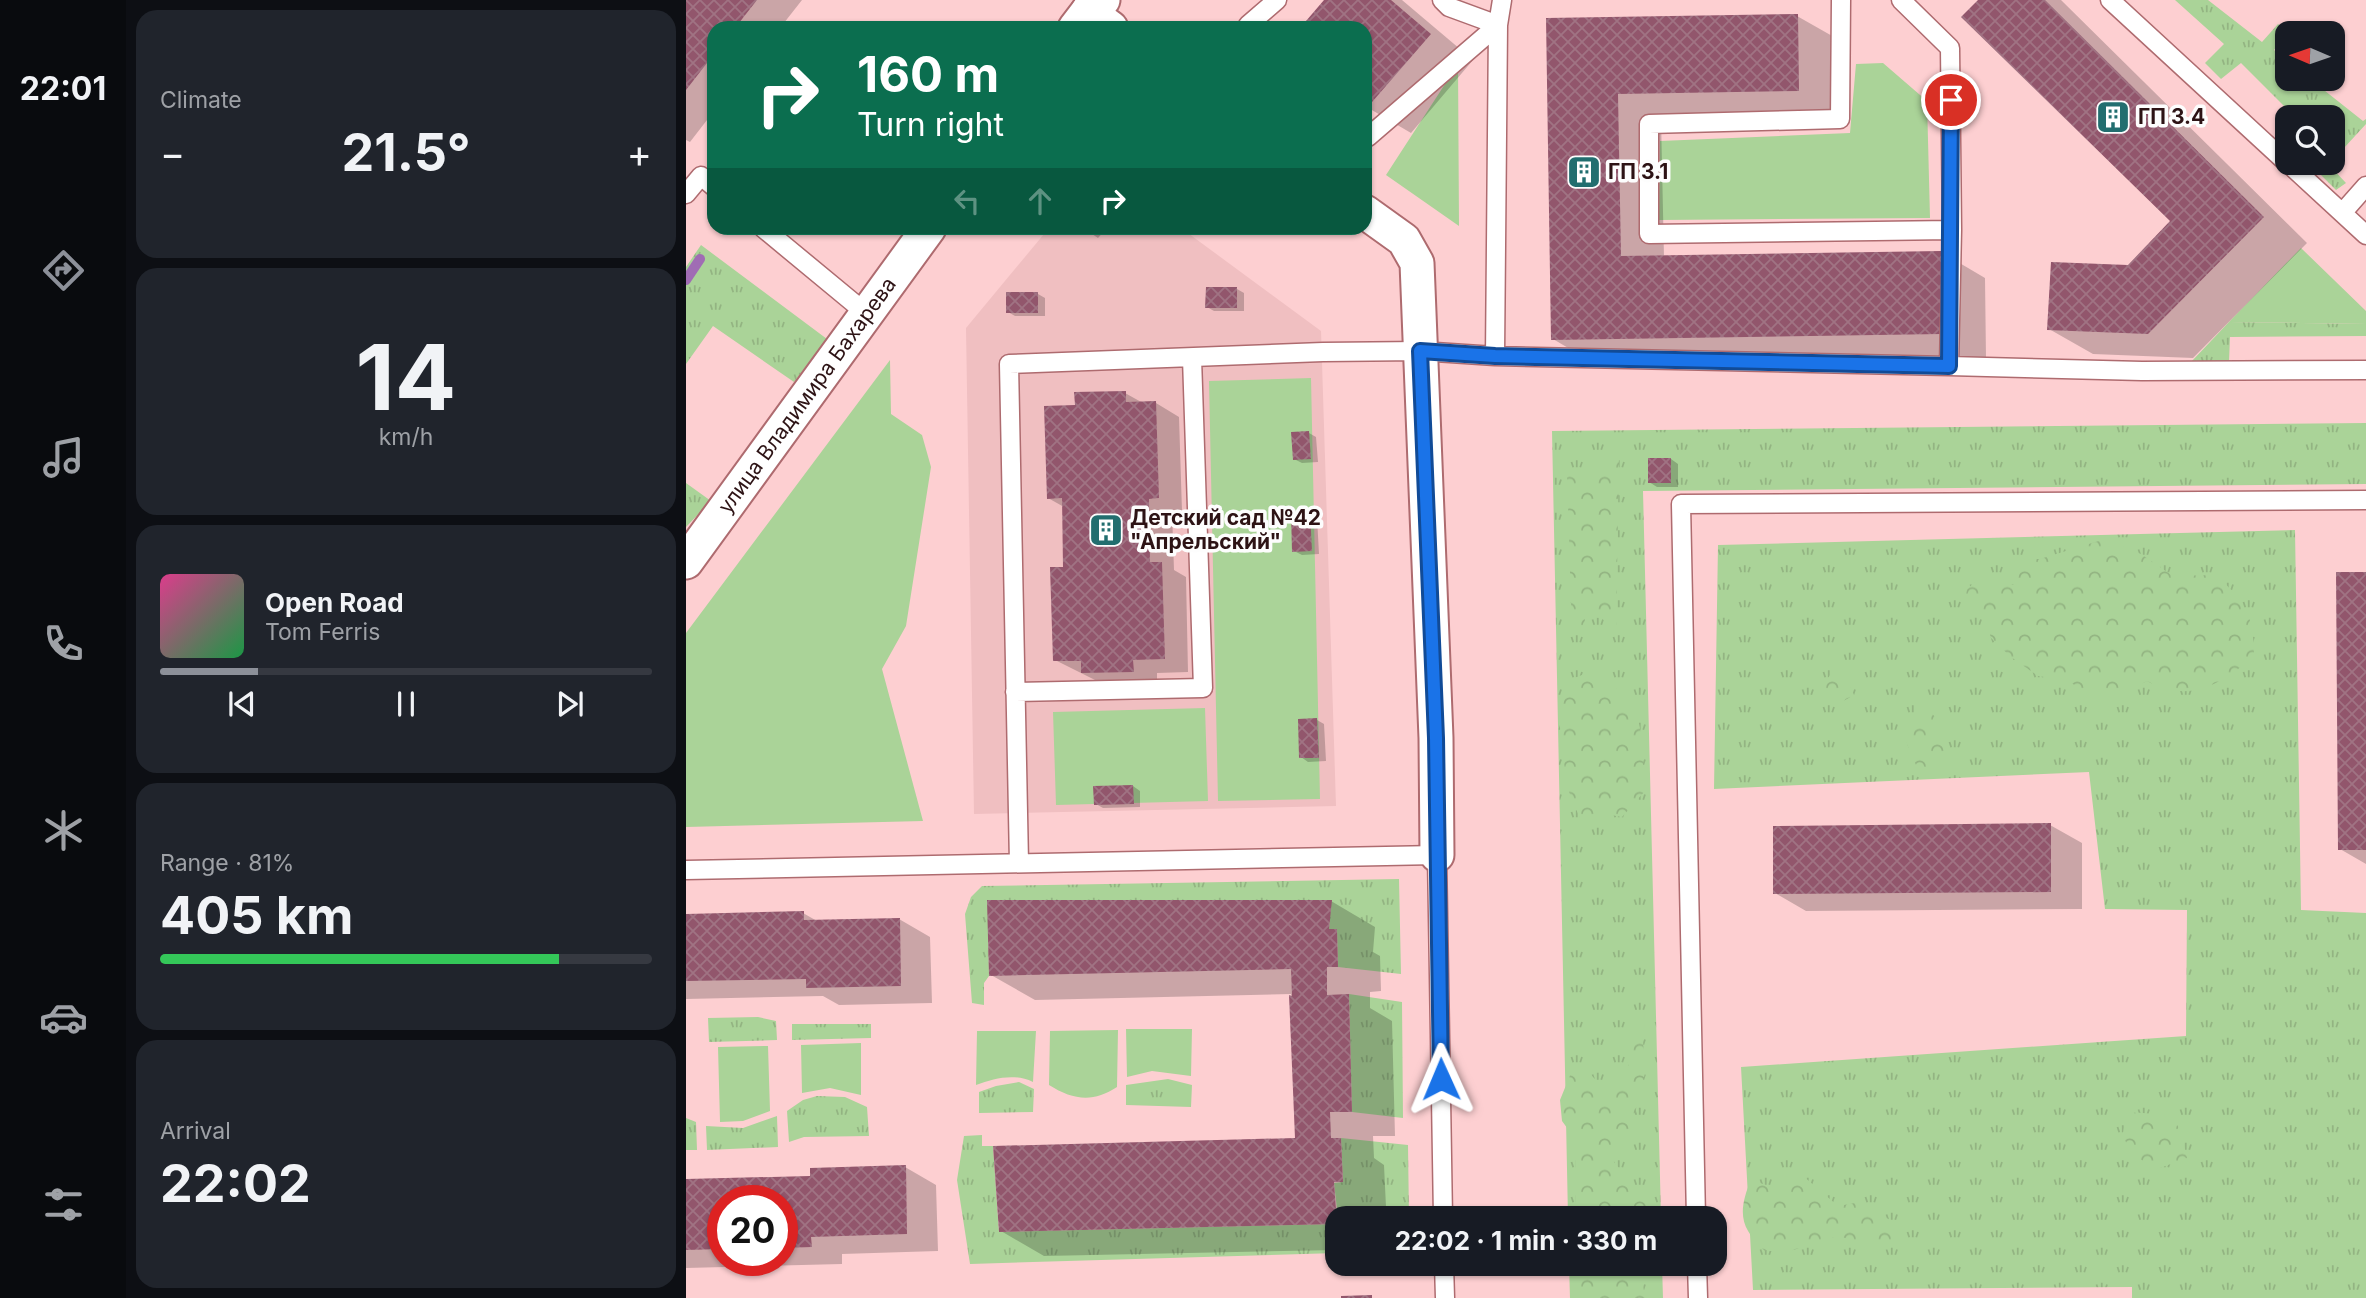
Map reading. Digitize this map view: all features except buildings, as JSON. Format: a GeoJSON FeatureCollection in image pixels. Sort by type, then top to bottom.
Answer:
{"type":"FeatureCollection","features":[{"type":"Feature","properties":{"kind":"street"},"geometry":{"type":"LineString","coordinates":[[1372,217],[1404,240],[1417,263],[1436,725],[1437,855]]}},
{"type":"Feature","properties":{"kind":"street","name":"улица Владимира Бахарева"},"geometry":{"type":"LineString","coordinates":[[686,562],[924,235]]}},
{"type":"Feature","properties":{"kind":"lane"},"geometry":{"type":"LineString","coordinates":[[1253,21],[1277,0]]}},
{"type":"Feature","properties":{"kind":"lane"},"geometry":{"type":"LineString","coordinates":[[1442,0],[1449,6],[1499,25]]}},
{"type":"Feature","properties":{"kind":"lane"},"geometry":{"type":"LineString","coordinates":[[1495,356],[1499,25],[1502,0]]}},
{"type":"Feature","properties":{"kind":"lane"},"geometry":{"type":"LineString","coordinates":[[1841,0],[1840,119],[1649,124],[1649,234],[1952,230]]}},
{"type":"Feature","properties":{"kind":"lane"},"geometry":{"type":"LineString","coordinates":[[1901,0],[1950,48],[1952,230],[1949,366]]}},
{"type":"Feature","properties":{"kind":"lane"},"geometry":{"type":"LineString","coordinates":[[2110,0],[2275,152]]}},
{"type":"Feature","properties":{"kind":"lane"},"geometry":{"type":"LineString","coordinates":[[1372,133],[1499,25]]}},
{"type":"Feature","properties":{"kind":"lane"},"geometry":{"type":"LineString","coordinates":[[2301,175],[2366,235]]}},
{"type":"Feature","properties":{"kind":"lane"},"geometry":{"type":"LineString","coordinates":[[686,194],[701,176],[707,181]]}},
{"type":"Feature","properties":{"kind":"lane"},"geometry":{"type":"LineString","coordinates":[[2343,212],[2366,186]]}},
{"type":"Feature","properties":{"kind":"lane"},"geometry":{"type":"LineString","coordinates":[[771,235],[867,314]]}},
{"type":"Feature","properties":{"kind":"lane"},"geometry":{"type":"LineString","coordinates":[[1019,863],[1009,364],[1420,351],[1495,356],[2142,371],[2366,370]]}},
{"type":"Feature","properties":{"kind":"lane"},"geometry":{"type":"LineString","coordinates":[[1015,692],[1203,688],[1192,358]]}},
{"type":"Feature","properties":{"kind":"lane"},"geometry":{"type":"LineString","coordinates":[[1696,1206],[1681,504],[2366,499]]}},
{"type":"Feature","properties":{"kind":"lane"},"geometry":{"type":"LineString","coordinates":[[686,870],[1437,855],[1443,1206]]}},
{"type":"Feature","properties":{"kind":"lane"},"geometry":{"type":"LineString","coordinates":[[1444,1276],[1445,1298]]}},
{"type":"Feature","properties":{"kind":"lane"},"geometry":{"type":"LineString","coordinates":[[1697,1276],[1698,1298]]}},
{"type":"Feature","properties":{"kind":"shaded area"},"geometry":{"type":"Polygon","coordinates":[[[1043,235],[1191,235],[1321,331],[1336,806],[974,814],[966,328],[1043,235]]]}},
{"type":"Feature","properties":{"kind":"green space"},"geometry":{"type":"Polygon","coordinates":[[[2175,0],[2208,0],[2262,42],[2275,27],[2275,91],[2325,91],[2343,105],[2283,105],[2241,63],[2221,79],[2205,63],[2224,44],[2175,0]]]}},
{"type":"Feature","properties":{"kind":"green space"},"geometry":{"type":"Polygon","coordinates":[[[1883,63],[1927,101],[1930,218],[1659,220],[1660,141],[1850,133],[1856,64],[1883,63]]]}},
{"type":"Feature","properties":{"kind":"green space"},"geometry":{"type":"Polygon","coordinates":[[[1458,64],[1459,226],[1386,175],[1458,64]]]}},
{"type":"Feature","properties":{"kind":"green space"},"geometry":{"type":"Polygon","coordinates":[[[2345,107],[2363,121],[2366,119],[2366,124],[2345,147],[2345,107]]]}},
{"type":"Feature","properties":{"kind":"green space"},"geometry":{"type":"Polygon","coordinates":[[[2321,175],[2338,175],[2346,183],[2336,190],[2321,175]]]}},
{"type":"Feature","properties":{"kind":"green space"},"geometry":{"type":"Polygon","coordinates":[[[701,245],[827,339],[794,382],[713,326],[686,364],[686,267],[701,245]]]}},
{"type":"Feature","properties":{"kind":"green space"},"geometry":{"type":"Polygon","coordinates":[[[2301,248],[2366,311],[2366,324],[2229,322],[2301,248]]]}},
{"type":"Feature","properties":{"kind":"green space"},"geometry":{"type":"Polygon","coordinates":[[[2229,322],[2366,324],[2366,336],[2230,337],[2229,362],[2191,362],[2229,322]]]}},
{"type":"Feature","properties":{"kind":"green space"},"geometry":{"type":"Polygon","coordinates":[[[890,360],[891,414],[922,435],[931,467],[906,626],[882,669],[923,821],[686,827],[686,633],[890,360]]]}},
{"type":"Feature","properties":{"kind":"green space"},"geometry":{"type":"Polygon","coordinates":[[[1311,378],[1320,799],[1218,801],[1209,381],[1311,378]]]}},
{"type":"Feature","properties":{"kind":"green space"},"geometry":{"type":"Polygon","coordinates":[[[2366,423],[2366,484],[1643,491],[1661,1206],[1568,1206],[1552,431],[2366,423]]]}},
{"type":"Feature","properties":{"kind":"green space"},"geometry":{"type":"Polygon","coordinates":[[[1619,453],[1616,634],[1602,618],[1585,616],[1584,637],[1571,605],[1567,471],[1601,469],[1619,453]]]}},
{"type":"Feature","properties":{"kind":"green space"},"geometry":{"type":"Polygon","coordinates":[[[686,483],[711,501],[686,527],[686,483]]]}},
{"type":"Feature","properties":{"kind":"green space"},"geometry":{"type":"Polygon","coordinates":[[[2295,530],[2301,910],[2366,913],[2366,1298],[2132,1298],[2132,1287],[1753,1290],[1741,1067],[2186,1036],[2187,910],[2105,909],[2089,772],[1714,789],[1718,545],[2295,530]]]}},
{"type":"Feature","properties":{"kind":"green space"},"geometry":{"type":"Polygon","coordinates":[[[2105,539],[2141,554],[2173,576],[2217,575],[2246,611],[2252,630],[2254,656],[2217,683],[2204,688],[2177,691],[2147,681],[2106,701],[2065,680],[2038,676],[2011,657],[1991,638],[1983,610],[1965,598],[1967,589],[1981,577],[1993,589],[2016,584],[2022,559],[2040,559],[2105,539]]]}},
{"type":"Feature","properties":{"kind":"green space"},"geometry":{"type":"Polygon","coordinates":[[[1834,668],[1848,681],[1854,695],[1838,704],[1822,689],[1834,668]]]}},
{"type":"Feature","properties":{"kind":"green space"},"geometry":{"type":"Polygon","coordinates":[[[1584,674],[1621,692],[1638,718],[1643,752],[1644,792],[1622,817],[1600,813],[1581,821],[1567,787],[1558,711],[1568,681],[1584,674]]]}},
{"type":"Feature","properties":{"kind":"green space"},"geometry":{"type":"Polygon","coordinates":[[[1917,704],[1932,714],[1944,734],[1948,760],[1939,770],[1916,765],[1906,742],[1917,704]]]}},
{"type":"Feature","properties":{"kind":"green space"},"geometry":{"type":"Polygon","coordinates":[[[1205,708],[1208,801],[1056,805],[1053,712],[1205,708]]]}},
{"type":"Feature","properties":{"kind":"green space"},"geometry":{"type":"Polygon","coordinates":[[[1399,879],[1401,974],[1338,967],[1337,930],[1329,929],[1331,900],[988,900],[989,976],[984,983],[984,1005],[972,1003],[965,914],[971,897],[982,886],[1399,879]]]}},
{"type":"Feature","properties":{"kind":"green space"},"geometry":{"type":"Polygon","coordinates":[[[1349,994],[1402,1002],[1403,1118],[1352,1112],[1349,994]]]}},
{"type":"Feature","properties":{"kind":"green space"},"geometry":{"type":"Polygon","coordinates":[[[758,1017],[776,1021],[777,1040],[709,1042],[708,1018],[758,1017]]]}},
{"type":"Feature","properties":{"kind":"green space"},"geometry":{"type":"Polygon","coordinates":[[[792,1024],[871,1024],[871,1038],[792,1040],[792,1024]]]}},
{"type":"Feature","properties":{"kind":"green space"},"geometry":{"type":"Polygon","coordinates":[[[1642,1025],[1645,1073],[1627,1145],[1604,1150],[1646,1201],[1647,1206],[1576,1206],[1576,1140],[1562,1121],[1560,1100],[1571,1073],[1586,1070],[1605,1089],[1629,1072],[1625,1038],[1642,1025]]]}},
{"type":"Feature","properties":{"kind":"green space"},"geometry":{"type":"Polygon","coordinates":[[[1126,1029],[1192,1029],[1191,1076],[1152,1071],[1127,1077],[1126,1029]]]}},
{"type":"Feature","properties":{"kind":"green space"},"geometry":{"type":"Polygon","coordinates":[[[1118,1030],[1117,1087],[1100,1096],[1083,1098],[1066,1094],[1049,1085],[1050,1031],[1118,1030]]]}},
{"type":"Feature","properties":{"kind":"green space"},"geometry":{"type":"Polygon","coordinates":[[[977,1031],[1036,1031],[1033,1082],[1004,1078],[976,1085],[977,1031]]]}},
{"type":"Feature","properties":{"kind":"green space"},"geometry":{"type":"Polygon","coordinates":[[[861,1043],[861,1095],[830,1088],[802,1093],[801,1045],[861,1043]]]}},
{"type":"Feature","properties":{"kind":"green space"},"geometry":{"type":"Polygon","coordinates":[[[768,1046],[770,1111],[743,1121],[720,1122],[718,1047],[768,1046]]]}},
{"type":"Feature","properties":{"kind":"green space"},"geometry":{"type":"Polygon","coordinates":[[[1168,1079],[1192,1085],[1191,1107],[1126,1105],[1126,1085],[1168,1079]]]}},
{"type":"Feature","properties":{"kind":"green space"},"geometry":{"type":"Polygon","coordinates":[[[1019,1082],[1034,1089],[1033,1112],[979,1113],[979,1092],[1019,1082]]]}},
{"type":"Feature","properties":{"kind":"green space"},"geometry":{"type":"Polygon","coordinates":[[[817,1096],[845,1097],[867,1107],[869,1136],[804,1137],[789,1142],[787,1111],[803,1100],[817,1096]]]}},
{"type":"Feature","properties":{"kind":"green space"},"geometry":{"type":"Polygon","coordinates":[[[2127,1112],[2171,1118],[2180,1130],[2187,1158],[2160,1168],[2130,1155],[2123,1133],[2127,1112]]]}},
{"type":"Feature","properties":{"kind":"green space"},"geometry":{"type":"Polygon","coordinates":[[[777,1116],[778,1147],[707,1150],[706,1126],[743,1128],[777,1116]]]}},
{"type":"Feature","properties":{"kind":"green space"},"geometry":{"type":"Polygon","coordinates":[[[686,1118],[696,1122],[697,1150],[686,1150],[686,1118]]]}},
{"type":"Feature","properties":{"kind":"green space"},"geometry":{"type":"Polygon","coordinates":[[[982,1135],[982,1146],[993,1146],[999,1232],[1325,1224],[1325,1253],[970,1264],[957,1180],[964,1136],[982,1135]]]}},
{"type":"Feature","properties":{"kind":"green space"},"geometry":{"type":"Polygon","coordinates":[[[1341,1138],[1408,1145],[1409,1206],[1337,1206],[1334,1183],[1343,1182],[1341,1138]]]}},
{"type":"Feature","properties":{"kind":"green space"},"geometry":{"type":"Polygon","coordinates":[[[1802,1175],[1838,1206],[1861,1202],[1898,1225],[1890,1250],[1838,1236],[1790,1251],[1765,1251],[1750,1234],[1743,1218],[1744,1201],[1751,1179],[1777,1190],[1802,1175]]]}},
{"type":"Feature","properties":{"kind":"green space"},"geometry":{"type":"Polygon","coordinates":[[[1569,1276],[1662,1276],[1663,1298],[1570,1298],[1569,1276]]]}},
{"type":"Feature","properties":{"kind":"green space"},"geometry":{"type":"Polygon","coordinates":[[[1576,1276],[1643,1276],[1645,1298],[1576,1298],[1576,1276]]]}},
{"type":"Feature","properties":{"kind":"waterway"},"geometry":{"type":"LineString","coordinates":[[686,280],[700,259]]}},
{"type":"Feature","properties":{"kind":"place","name":"ГП 3.4"},"geometry":{"type":"Point","coordinates":[2113,117]}},
{"type":"Feature","properties":{"kind":"place","name":"ГП 3.1"},"geometry":{"type":"Point","coordinates":[1584,172]}},
{"type":"Feature","properties":{"kind":"place","name":"Детский сад №42 \"Апрельский\""},"geometry":{"type":"Point","coordinates":[1106,530]}},
{"type":"Feature","properties":{"kind":"route"},"geometry":{"type":"LineString","coordinates":[[1441,1079],[1436,738],[1420,351],[1495,356],[1949,366],[1951,100]]}}]}
